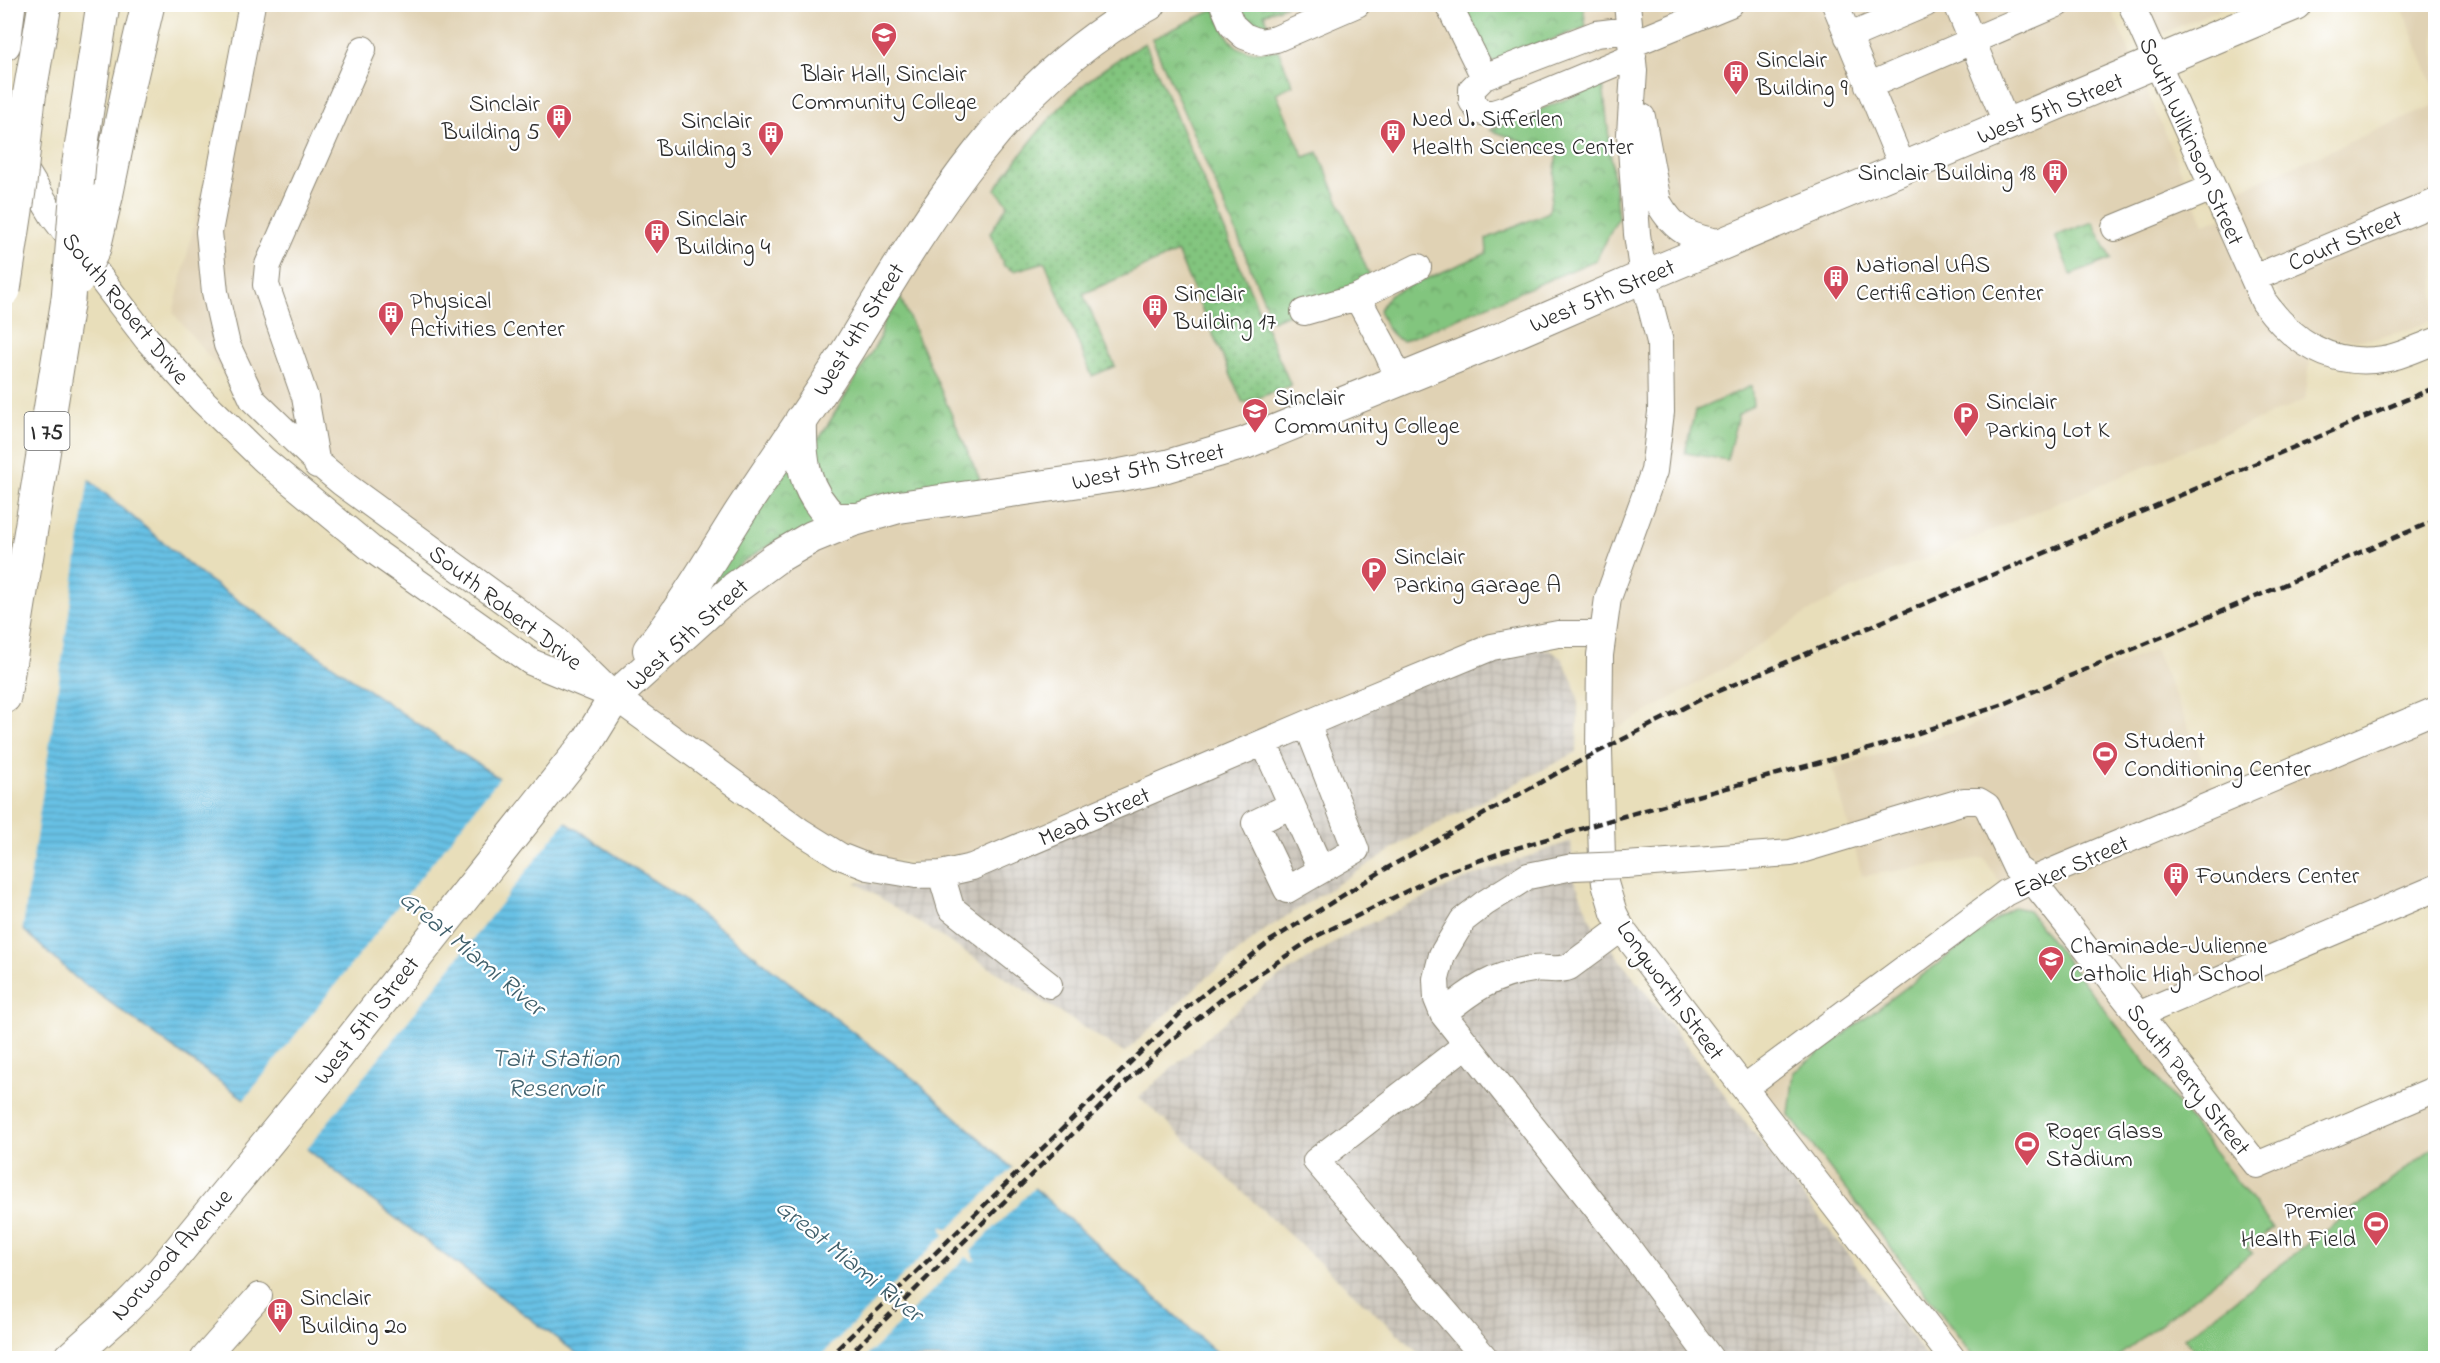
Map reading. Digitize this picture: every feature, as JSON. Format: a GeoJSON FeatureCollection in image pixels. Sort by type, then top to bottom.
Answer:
{"type":"FeatureCollection","features":[{"type":"Feature","properties":{"kind":"highway","name":"I 75"},"geometry":{"type":"LineString","coordinates":[[4,697],[68,299],[79,162],[104,4]]}},
{"type":"Feature","properties":{"kind":"highway"},"geometry":{"type":"LineString","coordinates":[[68,299],[94,248],[148,4]]}},
{"type":"Feature","properties":{"kind":"highway"},"geometry":{"type":"LineString","coordinates":[[4,290],[20,184],[29,98],[45,5]]}},
{"type":"Feature","properties":{"kind":"main road","name":"West 4th Street"},"geometry":{"type":"LineString","coordinates":[[615,697],[659,637],[847,350],[907,252],[993,133],[1036,89],[1088,43],[1117,22],[1150,4]]}},
{"type":"Feature","properties":{"kind":"main road","name":"West 5th Street"},"geometry":{"type":"LineString","coordinates":[[244,1171],[588,741],[615,697],[735,588],[776,558],[812,537],[857,519],[898,507],[1079,482],[1167,466],[1245,443],[1493,342],[2295,4]]}},
{"type":"Feature","properties":{"kind":"main road"},"geometry":{"type":"LineString","coordinates":[[801,420],[800,445],[804,472],[818,505],[834,519],[857,519]]}},
{"type":"Feature","properties":{"kind":"main road","name":"Norwood Avenue"},"geometry":{"type":"LineString","coordinates":[[70,1359],[124,1310],[163,1270],[244,1171]]}},
{"type":"Feature","properties":{"kind":"street","name":"South Robert Drive"},"geometry":{"type":"LineString","coordinates":[[252,4],[209,232],[215,292],[227,345],[253,400],[342,483],[557,640],[615,697]]}},
{"type":"Feature","properties":{"kind":"street"},"geometry":{"type":"LineString","coordinates":[[1223,4],[1232,25],[1244,36],[1260,42],[1276,39],[1357,4]]}},
{"type":"Feature","properties":{"kind":"street"},"geometry":{"type":"LineString","coordinates":[[1448,4],[1484,77]]}},
{"type":"Feature","properties":{"kind":"street"},"geometry":{"type":"LineString","coordinates":[[1627,4],[1634,84],[1647,135],[1658,202],[1675,226],[1686,234],[1703,240],[1724,243]]}},
{"type":"Feature","properties":{"kind":"street"},"geometry":{"type":"LineString","coordinates":[[1631,43],[1596,34],[1484,77],[1472,88],[1472,101],[1479,111],[1490,114],[1506,109],[1631,43],[1730,4]]}},
{"type":"Feature","properties":{"kind":"street"},"geometry":{"type":"LineString","coordinates":[[1835,4],[1903,168]]}},
{"type":"Feature","properties":{"kind":"street"},"geometry":{"type":"LineString","coordinates":[[1848,37],[1925,4]]}},
{"type":"Feature","properties":{"kind":"street"},"geometry":{"type":"LineString","coordinates":[[1957,4],[2007,125]]}},
{"type":"Feature","properties":{"kind":"street"},"geometry":{"type":"LineString","coordinates":[[1869,86],[2057,4]]}},
{"type":"Feature","properties":{"kind":"street","name":"South Wilkinson Street"},"geometry":{"type":"LineString","coordinates":[[2131,4],[2264,302],[2279,322],[2293,336],[2312,348],[2335,357],[2360,361],[2385,359],[2436,341]]}},
{"type":"Feature","properties":{"kind":"street"},"geometry":{"type":"LineString","coordinates":[[308,498],[318,463],[305,397],[266,285],[268,265],[363,50]]}},
{"type":"Feature","properties":{"kind":"street"},"geometry":{"type":"LineString","coordinates":[[1634,84],[1630,110],[1630,134],[1637,234],[1643,277]]}},
{"type":"Feature","properties":{"kind":"street","name":"South Robert Drive"},"geometry":{"type":"LineString","coordinates":[[4,135],[53,216],[147,339],[203,401],[264,460],[374,551],[531,662],[615,697]]}},
{"type":"Feature","properties":{"kind":"street"},"geometry":{"type":"LineString","coordinates":[[2115,228],[2212,188]]}},
{"type":"Feature","properties":{"kind":"street","name":"Court Street"},"geometry":{"type":"LineString","coordinates":[[2254,278],[2436,202]]}},
{"type":"Feature","properties":{"kind":"street"},"geometry":{"type":"LineString","coordinates":[[1304,312],[1357,297],[1418,267]]}},
{"type":"Feature","properties":{"kind":"street","name":"Longworth Street"},"geometry":{"type":"LineString","coordinates":[[1643,277],[1660,342],[1661,412],[1658,449],[1650,483],[1619,562],[1608,598],[1602,634],[1599,750],[1602,858],[1605,883],[1622,928],[1952,1359]]}},
{"type":"Feature","properties":{"kind":"street"},"geometry":{"type":"LineString","coordinates":[[1357,297],[1399,379]]}},
{"type":"Feature","properties":{"kind":"street","name":"Mead Street"},"geometry":{"type":"LineString","coordinates":[[615,697],[800,831],[840,856],[892,873],[941,874],[972,867],[1492,647],[1558,634],[1602,634]]}},
{"type":"Feature","properties":{"kind":"street","name":"Eaker Street"},"geometry":{"type":"LineString","coordinates":[[1744,1088],[2006,893],[2436,710]]}},
{"type":"Feature","properties":{"kind":"street"},"geometry":{"type":"LineString","coordinates":[[1292,806],[1255,823],[1287,890],[1356,850],[1307,724]]}},
{"type":"Feature","properties":{"kind":"street"},"geometry":{"type":"LineString","coordinates":[[1264,743],[1321,870]]}},
{"type":"Feature","properties":{"kind":"street","name":"South Perry Street"},"geometry":{"type":"LineString","coordinates":[[1443,1014],[1437,999],[1436,979],[1442,955],[1464,920],[1485,903],[1528,876],[1573,867],[1791,853],[1964,801],[1979,801],[1987,806],[2016,868],[2032,880],[2257,1165],[2436,1089]]}},
{"type":"Feature","properties":{"kind":"street"},"geometry":{"type":"LineString","coordinates":[[941,874],[951,908],[1049,985]]}},
{"type":"Feature","properties":{"kind":"street"},"geometry":{"type":"LineString","coordinates":[[2138,1015],[2436,888]]}},
{"type":"Feature","properties":{"kind":"street"},"geometry":{"type":"LineString","coordinates":[[1622,928],[1563,970],[1529,969],[1485,982],[1443,1014],[1626,1245],[1710,1359]]}},
{"type":"Feature","properties":{"kind":"street"},"geometry":{"type":"LineString","coordinates":[[1467,1044],[1316,1161],[1485,1359]]}},
{"type":"Feature","properties":{"kind":"street"},"geometry":{"type":"LineString","coordinates":[[204,1359],[259,1296]]}},
{"type":"Feature","properties":{"kind":"shaded area","name":"Sinclair Community College"},"geometry":{"type":"Polygon","coordinates":[[[2109,4],[2204,224],[2225,216],[2254,278],[2312,348],[2305,400],[1851,589],[1808,612],[1725,668],[1599,739],[1602,634],[1558,634],[972,867],[840,856],[255,406],[210,358],[173,313],[247,5],[2109,4]]]}},
{"type":"Feature","properties":{"kind":"shaded area"},"geometry":{"type":"Polygon","coordinates":[[[2148,5],[2230,5],[2161,34],[2148,5]]]}},
{"type":"Feature","properties":{"kind":"shaded area"},"geometry":{"type":"Polygon","coordinates":[[[2401,5],[2435,5],[2435,91],[2401,5]]]}},
{"type":"Feature","properties":{"kind":"shaded area"},"geometry":{"type":"Polygon","coordinates":[[[2435,105],[2435,319],[2408,330],[2373,339],[2337,340],[2303,328],[2282,303],[2233,192],[2435,105]]]}},
{"type":"Feature","properties":{"kind":"shaded area"},"geometry":{"type":"Polygon","coordinates":[[[1527,647],[1549,649],[1562,659],[1572,679],[1578,699],[1577,752],[1410,838],[1265,930],[1198,985],[1124,1053],[855,882],[906,885],[1448,672],[1527,647]]]}},
{"type":"Feature","properties":{"kind":"shaded area","name":"Chaminade-Julienne Catholic High School"},"geometry":{"type":"Polygon","coordinates":[[[2155,649],[2220,801],[2435,710],[2435,888],[2138,1015],[2257,1165],[2435,1089],[2435,1358],[1952,1358],[1745,1088],[2006,893],[1984,858],[1862,876],[1833,768],[1965,728],[2155,649]]]}},
{"type":"Feature","properties":{"kind":"shaded area"},"geometry":{"type":"Polygon","coordinates":[[[1571,841],[1574,879],[1592,923],[1928,1358],[1424,1358],[1139,1097],[1265,986],[1351,932],[1465,879],[1571,841]]]}},
{"type":"Feature","properties":{"kind":"green space"},"geometry":{"type":"Polygon","coordinates":[[[1237,5],[1287,5],[1264,14],[1269,26],[1263,29],[1247,24],[1237,5]]]}},
{"type":"Feature","properties":{"kind":"green space"},"geometry":{"type":"Polygon","coordinates":[[[1461,5],[1583,5],[1586,27],[1493,62],[1482,52],[1461,5]]]}},
{"type":"Feature","properties":{"kind":"green space"},"geometry":{"type":"Polygon","coordinates":[[[1215,9],[1236,46],[1252,51],[1278,50],[1293,85],[1276,93],[1304,157],[1318,152],[1371,279],[1272,321],[1234,227],[1152,39],[1215,9]]]}},
{"type":"Feature","properties":{"kind":"green space"},"geometry":{"type":"Polygon","coordinates":[[[1145,43],[1291,386],[1243,403],[1177,252],[1083,294],[1115,366],[1092,376],[1045,262],[1014,271],[1004,266],[990,233],[1008,204],[995,189],[1035,136],[1057,110],[1089,80],[1145,43]]]}},
{"type":"Feature","properties":{"kind":"green space"},"geometry":{"type":"Polygon","coordinates":[[[1603,84],[1618,218],[1596,260],[1403,341],[1394,336],[1379,310],[1390,294],[1487,253],[1486,239],[1549,212],[1557,154],[1490,130],[1603,84]]]}},
{"type":"Feature","properties":{"kind":"green space"},"geometry":{"type":"Polygon","coordinates":[[[2093,222],[2111,259],[2071,275],[2055,236],[2093,222]]]}},
{"type":"Feature","properties":{"kind":"green space"},"geometry":{"type":"Polygon","coordinates":[[[898,292],[981,482],[776,541],[744,561],[718,584],[714,580],[789,466],[821,436],[879,340],[886,311],[898,292]]]}},
{"type":"Feature","properties":{"kind":"green space"},"geometry":{"type":"Polygon","coordinates":[[[1751,386],[1753,405],[1738,415],[1727,460],[1685,453],[1695,411],[1751,386]]]}},
{"type":"Feature","properties":{"kind":"green space","name":"Roger Glass Stadium"},"geometry":{"type":"Polygon","coordinates":[[[2013,907],[2028,910],[2273,1228],[2247,1248],[2252,1253],[2116,1358],[1975,1358],[1789,1115],[1794,1072],[2013,907]]]}},
{"type":"Feature","properties":{"kind":"green space","name":"Premier Health Field"},"geometry":{"type":"Polygon","coordinates":[[[2435,1147],[2435,1348],[2422,1358],[2200,1358],[2185,1338],[2435,1147]]]}},
{"type":"Feature","properties":{"kind":"water","name":"Tait Station Reservoir"},"geometry":{"type":"Polygon","coordinates":[[[4,386],[64,459],[203,576],[428,731],[683,900],[915,1080],[1222,1358],[583,1358],[370,1199],[243,1098],[76,978],[5,913],[4,386]]]}},
{"type":"Feature","properties":{"kind":"pier"},"geometry":{"type":"Polygon","coordinates":[[[5,383],[66,457],[89,476],[22,933],[4,917],[5,383]]]}},
{"type":"Feature","properties":{"kind":"pier"},"geometry":{"type":"Polygon","coordinates":[[[501,776],[567,820],[305,1151],[243,1101],[501,776]]]}},
{"type":"Feature","properties":{"kind":"pier"},"geometry":{"type":"Polygon","coordinates":[[[1014,1166],[1036,1186],[971,1251],[976,1260],[972,1261],[966,1257],[865,1358],[818,1358],[944,1235],[941,1226],[949,1229],[1014,1166]]]}},
{"type":"Feature","properties":{"kind":"railway"},"geometry":{"type":"LineString","coordinates":[[828,1358],[1185,1009],[1270,941],[1382,871],[1561,771],[1709,695],[2436,387]]}},
{"type":"Feature","properties":{"kind":"railway"},"geometry":{"type":"LineString","coordinates":[[846,1358],[1169,1042],[1227,995],[1315,937],[1441,874],[1503,852],[1624,816],[1883,745],[2004,704],[2436,520]]}},
{"type":"Feature","properties":{"kind":"place","name":"Blair Hall, Sinclair Community College"},"geometry":{"type":"Point","coordinates":[884,58]}},
{"type":"Feature","properties":{"kind":"place","name":"Sinclair Building 9"},"geometry":{"type":"Point","coordinates":[1736,96]}},
{"type":"Feature","properties":{"kind":"place","name":"Sinclair Building 5"},"geometry":{"type":"Point","coordinates":[559,140]}},
{"type":"Feature","properties":{"kind":"place","name":"Ned J. Sifferlen Health Sciences Center"},"geometry":{"type":"Point","coordinates":[1393,155]}},
{"type":"Feature","properties":{"kind":"place","name":"Sinclair Building 3"},"geometry":{"type":"Point","coordinates":[771,157]}},
{"type":"Feature","properties":{"kind":"place","name":"Sinclair Building 18"},"geometry":{"type":"Point","coordinates":[2055,195]}},
{"type":"Feature","properties":{"kind":"place","name":"Sinclair Building 4"},"geometry":{"type":"Point","coordinates":[657,255]}},
{"type":"Feature","properties":{"kind":"place","name":"National UAS Certification Center"},"geometry":{"type":"Point","coordinates":[1836,301]}},
{"type":"Feature","properties":{"kind":"place","name":"Sinclair Building 17"},"geometry":{"type":"Point","coordinates":[1155,330]}},
{"type":"Feature","properties":{"kind":"place","name":"Physical Activities Center"},"geometry":{"type":"Point","coordinates":[391,337]}},
{"type":"Feature","properties":{"kind":"place","name":"Sinclair Community College"},"geometry":{"type":"Point","coordinates":[1255,434]}},
{"type":"Feature","properties":{"kind":"place","name":"Sinclair Parking Lot K"},"geometry":{"type":"Point","coordinates":[1966,438]}},
{"type":"Feature","properties":{"kind":"place","name":"Sinclair Parking Garage A"},"geometry":{"type":"Point","coordinates":[1374,593]}},
{"type":"Feature","properties":{"kind":"place","name":"Student Conditioning Center"},"geometry":{"type":"Point","coordinates":[2105,777]}},
{"type":"Feature","properties":{"kind":"place","name":"Founders Center"},"geometry":{"type":"Point","coordinates":[2176,898]}},
{"type":"Feature","properties":{"kind":"place","name":"Chaminade-Julienne Catholic High School"},"geometry":{"type":"Point","coordinates":[2051,982]}},
{"type":"Feature","properties":{"kind":"place","name":"Roger Glass Stadium"},"geometry":{"type":"Point","coordinates":[2027,1167]}},
{"type":"Feature","properties":{"kind":"place","name":"Premier Health Field"},"geometry":{"type":"Point","coordinates":[2376,1247]}},
{"type":"Feature","properties":{"kind":"place","name":"Sinclair Building 20"},"geometry":{"type":"Point","coordinates":[280,1334]}},
{"type":"Feature","properties":{"kind":"water label","name":"Great Miami River"},"geometry":{"type":"Point","coordinates":[473,952]}},
{"type":"Feature","properties":{"kind":"water label","name":"Great Miami River"},"geometry":{"type":"Point","coordinates":[850,1259]}}]}
